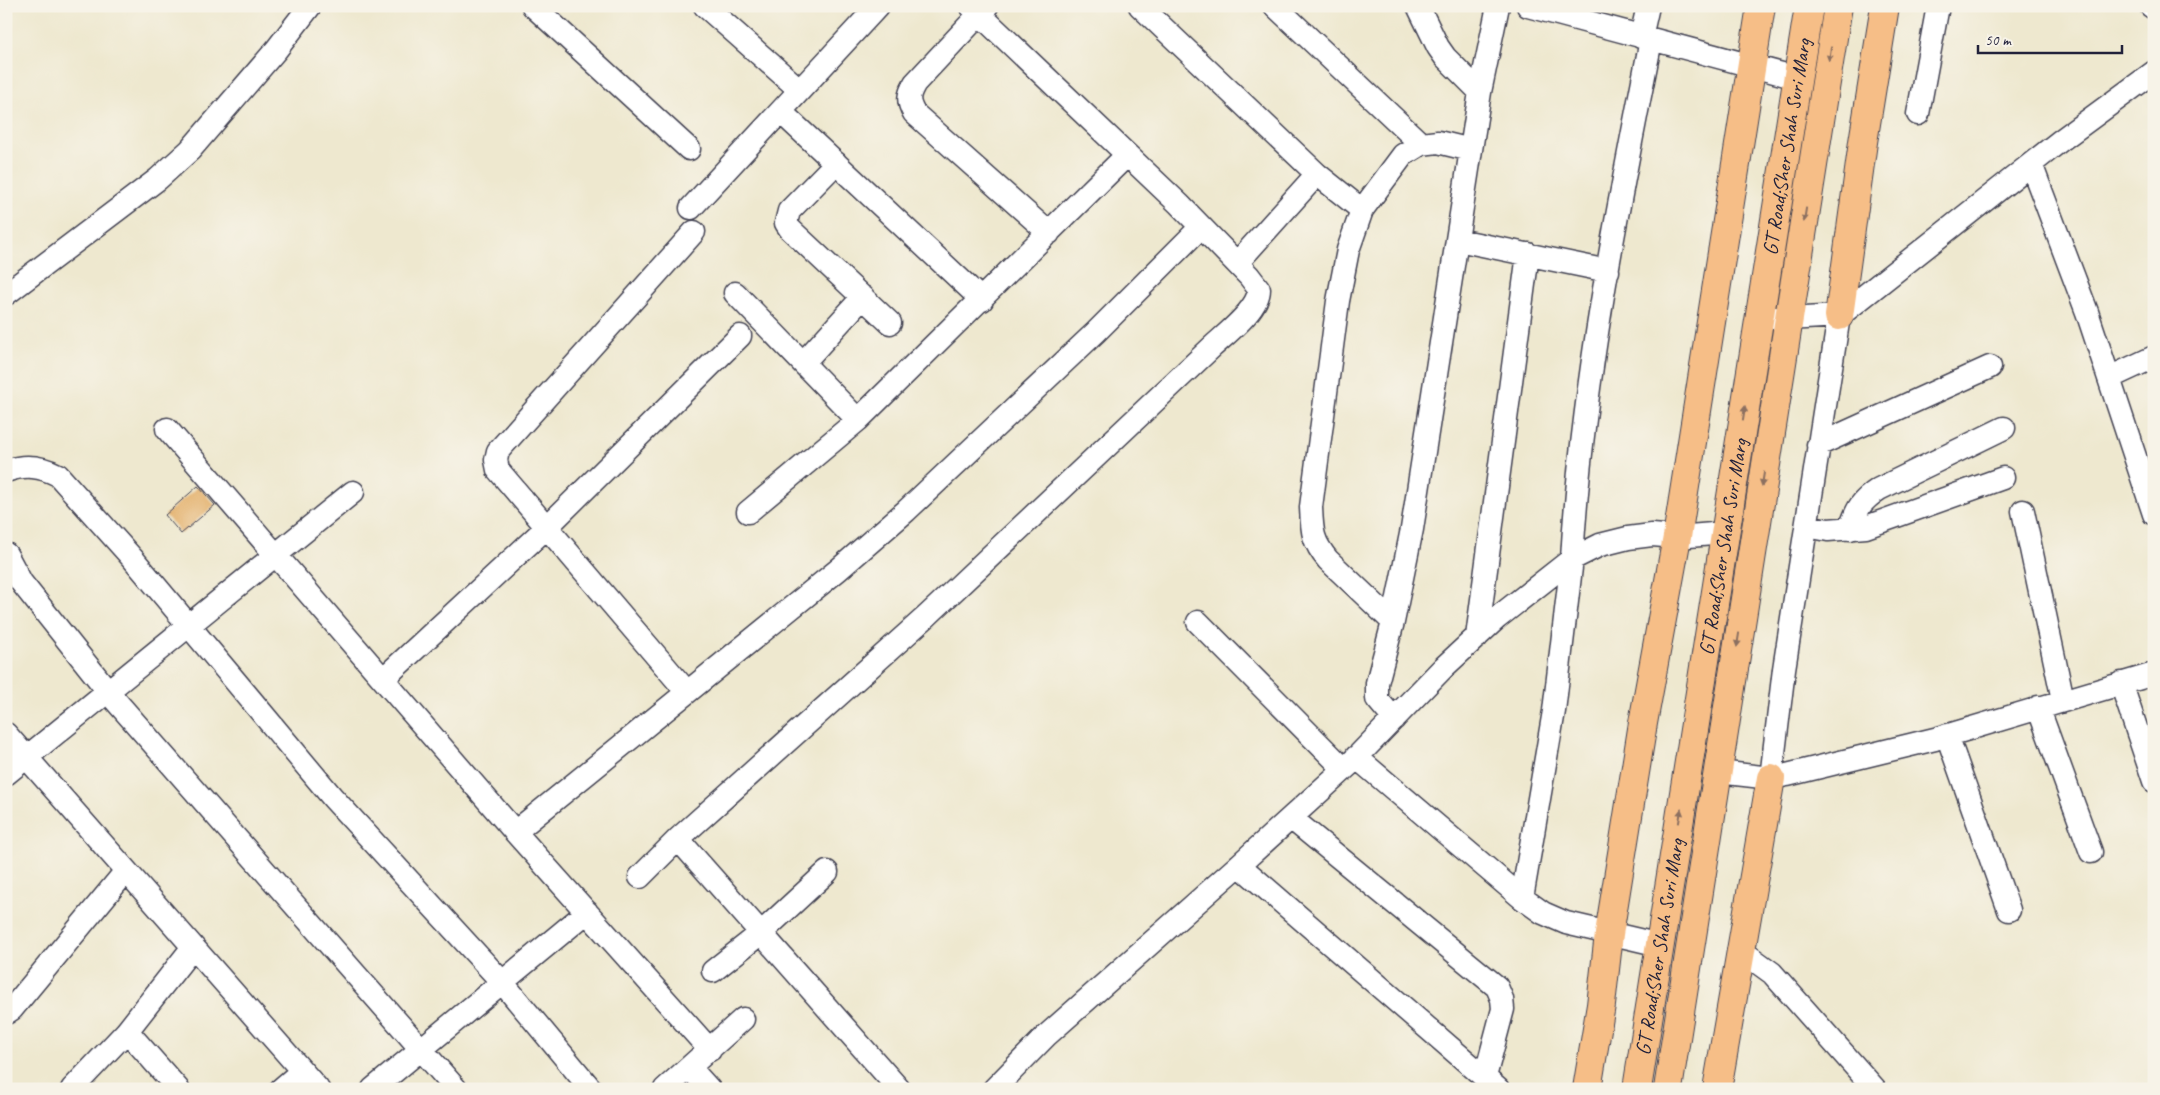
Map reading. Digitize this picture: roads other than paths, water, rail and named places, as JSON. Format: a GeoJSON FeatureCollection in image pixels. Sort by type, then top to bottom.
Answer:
{"type":"FeatureCollection","features":[{"type":"Feature","properties":{"kind":"main road"},"geometry":{"type":"LineString","coordinates":[[1587,1089],[1601,1005],[1609,934],[1677,537],[1761,6]]}},
{"type":"Feature","properties":{"kind":"main road","name":"GT Road;Sher Shah Suri Marg"},"geometry":{"type":"LineString","coordinates":[[1637,1089],[1809,6]]}},
{"type":"Feature","properties":{"kind":"main road","name":"GT Road;Sher Shah Suri Marg"},"geometry":{"type":"LineString","coordinates":[[1668,1089],[1838,6]]}},
{"type":"Feature","properties":{"kind":"main road"},"geometry":{"type":"LineString","coordinates":[[1839,316],[1863,142],[1885,6]]}},
{"type":"Feature","properties":{"kind":"main road"},"geometry":{"type":"LineString","coordinates":[[1716,1089],[1771,778]]}},
{"type":"Feature","properties":{"kind":"street"},"geometry":{"type":"LineString","coordinates":[[6,294],[158,179],[190,150],[276,50],[310,6]]}},
{"type":"Feature","properties":{"kind":"street"},"geometry":{"type":"LineString","coordinates":[[533,6],[689,149]]}},
{"type":"Feature","properties":{"kind":"street"},"geometry":{"type":"LineString","coordinates":[[706,6],[800,90]]}},
{"type":"Feature","properties":{"kind":"street"},"geometry":{"type":"LineString","coordinates":[[691,208],[878,6]]}},
{"type":"Feature","properties":{"kind":"street"},"geometry":{"type":"LineString","coordinates":[[1140,6],[1317,174],[1362,210]]}},
{"type":"Feature","properties":{"kind":"street"},"geometry":{"type":"LineString","coordinates":[[1275,6],[1421,144]]}},
{"type":"Feature","properties":{"kind":"street"},"geometry":{"type":"LineString","coordinates":[[1418,6],[1438,47],[1480,92]]}},
{"type":"Feature","properties":{"kind":"street"},"geometry":{"type":"LineString","coordinates":[[1394,719],[1381,705],[1376,695],[1377,683],[1393,622],[1412,529],[1480,92],[1498,6]]}},
{"type":"Feature","properties":{"kind":"street"},"geometry":{"type":"LineString","coordinates":[[1528,6],[1797,78]]}},
{"type":"Feature","properties":{"kind":"street"},"geometry":{"type":"LineString","coordinates":[[1522,898],[1554,711],[1572,559],[1576,496],[1584,423],[1646,39],[1648,6]]}},
{"type":"Feature","properties":{"kind":"street"},"geometry":{"type":"LineString","coordinates":[[1918,114],[1938,6]]}},
{"type":"Feature","properties":{"kind":"street"},"geometry":{"type":"LineString","coordinates":[[640,877],[678,839],[927,616],[1248,312],[1257,300],[1258,289],[1237,263],[979,9],[915,83],[908,97],[908,104],[914,113],[1049,233]]}},
{"type":"Feature","properties":{"kind":"street"},"geometry":{"type":"LineString","coordinates":[[1760,317],[1788,319],[1839,316],[2031,164],[2154,72]]}},
{"type":"Feature","properties":{"kind":"street"},"geometry":{"type":"LineString","coordinates":[[781,112],[982,300]]}},
{"type":"Feature","properties":{"kind":"street"},"geometry":{"type":"LineString","coordinates":[[1393,622],[1328,560],[1312,534],[1311,507],[1338,301],[1348,250],[1362,210],[1403,155],[1421,144],[1438,142],[1471,150]]}},
{"type":"Feature","properties":{"kind":"street"},"geometry":{"type":"LineString","coordinates":[[748,512],[858,420],[982,300],[1127,155]]}},
{"type":"Feature","properties":{"kind":"street"},"geometry":{"type":"LineString","coordinates":[[836,163],[789,211],[786,223],[790,229],[890,323]]}},
{"type":"Feature","properties":{"kind":"street"},"geometry":{"type":"LineString","coordinates":[[2031,164],[2087,312],[2109,378],[2149,481],[2154,514]]}},
{"type":"Feature","properties":{"kind":"street"},"geometry":{"type":"LineString","coordinates":[[1237,263],[1317,174]]}},
{"type":"Feature","properties":{"kind":"street"},"geometry":{"type":"LineString","coordinates":[[514,832],[838,570],[906,511],[1096,332],[1201,227]]}},
{"type":"Feature","properties":{"kind":"street"},"geometry":{"type":"LineString","coordinates":[[687,692],[498,470],[496,460],[498,451],[694,232]]}},
{"type":"Feature","properties":{"kind":"street"},"geometry":{"type":"LineString","coordinates":[[1458,240],[1608,271]]}},
{"type":"Feature","properties":{"kind":"street"},"geometry":{"type":"LineString","coordinates":[[1476,637],[1528,254]]}},
{"type":"Feature","properties":{"kind":"street"},"geometry":{"type":"LineString","coordinates":[[735,293],[858,420]]}},
{"type":"Feature","properties":{"kind":"street"},"geometry":{"type":"LineString","coordinates":[[803,363],[863,297]]}},
{"type":"Feature","properties":{"kind":"street"},"geometry":{"type":"LineString","coordinates":[[1771,778],[1784,669],[1839,316]]}},
{"type":"Feature","properties":{"kind":"street"},"geometry":{"type":"LineString","coordinates":[[382,679],[547,527],[740,336]]}},
{"type":"Feature","properties":{"kind":"street"},"geometry":{"type":"LineString","coordinates":[[2109,378],[2154,357]]}},
{"type":"Feature","properties":{"kind":"street"},"geometry":{"type":"LineString","coordinates":[[1818,445],[1990,367]]}},
{"type":"Feature","properties":{"kind":"street"},"geometry":{"type":"LineString","coordinates":[[1850,529],[1857,508],[1865,498],[1879,489],[2004,428]]}},
{"type":"Feature","properties":{"kind":"street"},"geometry":{"type":"LineString","coordinates":[[167,429],[514,832],[710,1050]]}},
{"type":"Feature","properties":{"kind":"street"},"geometry":{"type":"LineString","coordinates":[[6,471],[27,467],[44,467],[58,475],[134,560],[333,798],[502,982],[591,1089]]}},
{"type":"Feature","properties":{"kind":"street"},"geometry":{"type":"LineString","coordinates":[[1807,526],[1828,530],[1866,527],[2002,478]]}},
{"type":"Feature","properties":{"kind":"street"},"geometry":{"type":"LineString","coordinates":[[6,774],[353,492]]}},
{"type":"Feature","properties":{"kind":"street"},"geometry":{"type":"LineString","coordinates":[[2023,511],[2063,700]]}},
{"type":"Feature","properties":{"kind":"street"},"geometry":{"type":"LineString","coordinates":[[994,1089],[1046,1036],[1239,865],[1350,763],[1476,637],[1497,618],[1572,559],[1600,545],[1628,538],[1652,535],[1677,537],[1725,533]]}},
{"type":"Feature","properties":{"kind":"street"},"geometry":{"type":"LineString","coordinates":[[6,555],[21,582],[108,690],[456,1089]]}},
{"type":"Feature","properties":{"kind":"street"},"geometry":{"type":"LineString","coordinates":[[1198,622],[1350,763],[1522,898],[1544,913],[1566,923],[1660,945]]}},
{"type":"Feature","properties":{"kind":"street"},"geometry":{"type":"LineString","coordinates":[[1718,772],[1771,778],[1947,735],[2154,674]]}},
{"type":"Feature","properties":{"kind":"street"},"geometry":{"type":"LineString","coordinates":[[2121,683],[2154,781]]}},
{"type":"Feature","properties":{"kind":"street"},"geometry":{"type":"LineString","coordinates":[[2038,707],[2091,852]]}},
{"type":"Feature","properties":{"kind":"street"},"geometry":{"type":"LineString","coordinates":[[6,734],[318,1089]]}},
{"type":"Feature","properties":{"kind":"street"},"geometry":{"type":"LineString","coordinates":[[1947,735],[2010,910]]}},
{"type":"Feature","properties":{"kind":"street"},"geometry":{"type":"LineString","coordinates":[[1290,818],[1497,987],[1502,999],[1503,1009],[1491,1083]]}},
{"type":"Feature","properties":{"kind":"street"},"geometry":{"type":"LineString","coordinates":[[678,839],[900,1089]]}},
{"type":"Feature","properties":{"kind":"street"},"geometry":{"type":"LineString","coordinates":[[1239,865],[1491,1083]]}},
{"type":"Feature","properties":{"kind":"street"},"geometry":{"type":"LineString","coordinates":[[6,1013],[12,1009],[126,871]]}},
{"type":"Feature","properties":{"kind":"street"},"geometry":{"type":"LineString","coordinates":[[713,971],[761,933],[827,872]]}},
{"type":"Feature","properties":{"kind":"street"},"geometry":{"type":"LineString","coordinates":[[373,1089],[586,912]]}},
{"type":"Feature","properties":{"kind":"street"},"geometry":{"type":"LineString","coordinates":[[72,1089],[127,1031],[194,947]]}},
{"type":"Feature","properties":{"kind":"street"},"geometry":{"type":"LineString","coordinates":[[1741,955],[1750,957],[1772,973],[1875,1089]]}},
{"type":"Feature","properties":{"kind":"street"},"geometry":{"type":"LineString","coordinates":[[665,1089],[743,1019]]}},
{"type":"Feature","properties":{"kind":"street"},"geometry":{"type":"LineString","coordinates":[[127,1031],[178,1089]]}},
{"type":"Feature","properties":{"kind":"street"},"geometry":{"type":"LineString","coordinates":[[690,1068],[709,1089]]}},
{"type":"Feature","properties":{"kind":"street"},"geometry":{"type":"LineString","coordinates":[[281,1089],[302,1071]]}}]}
